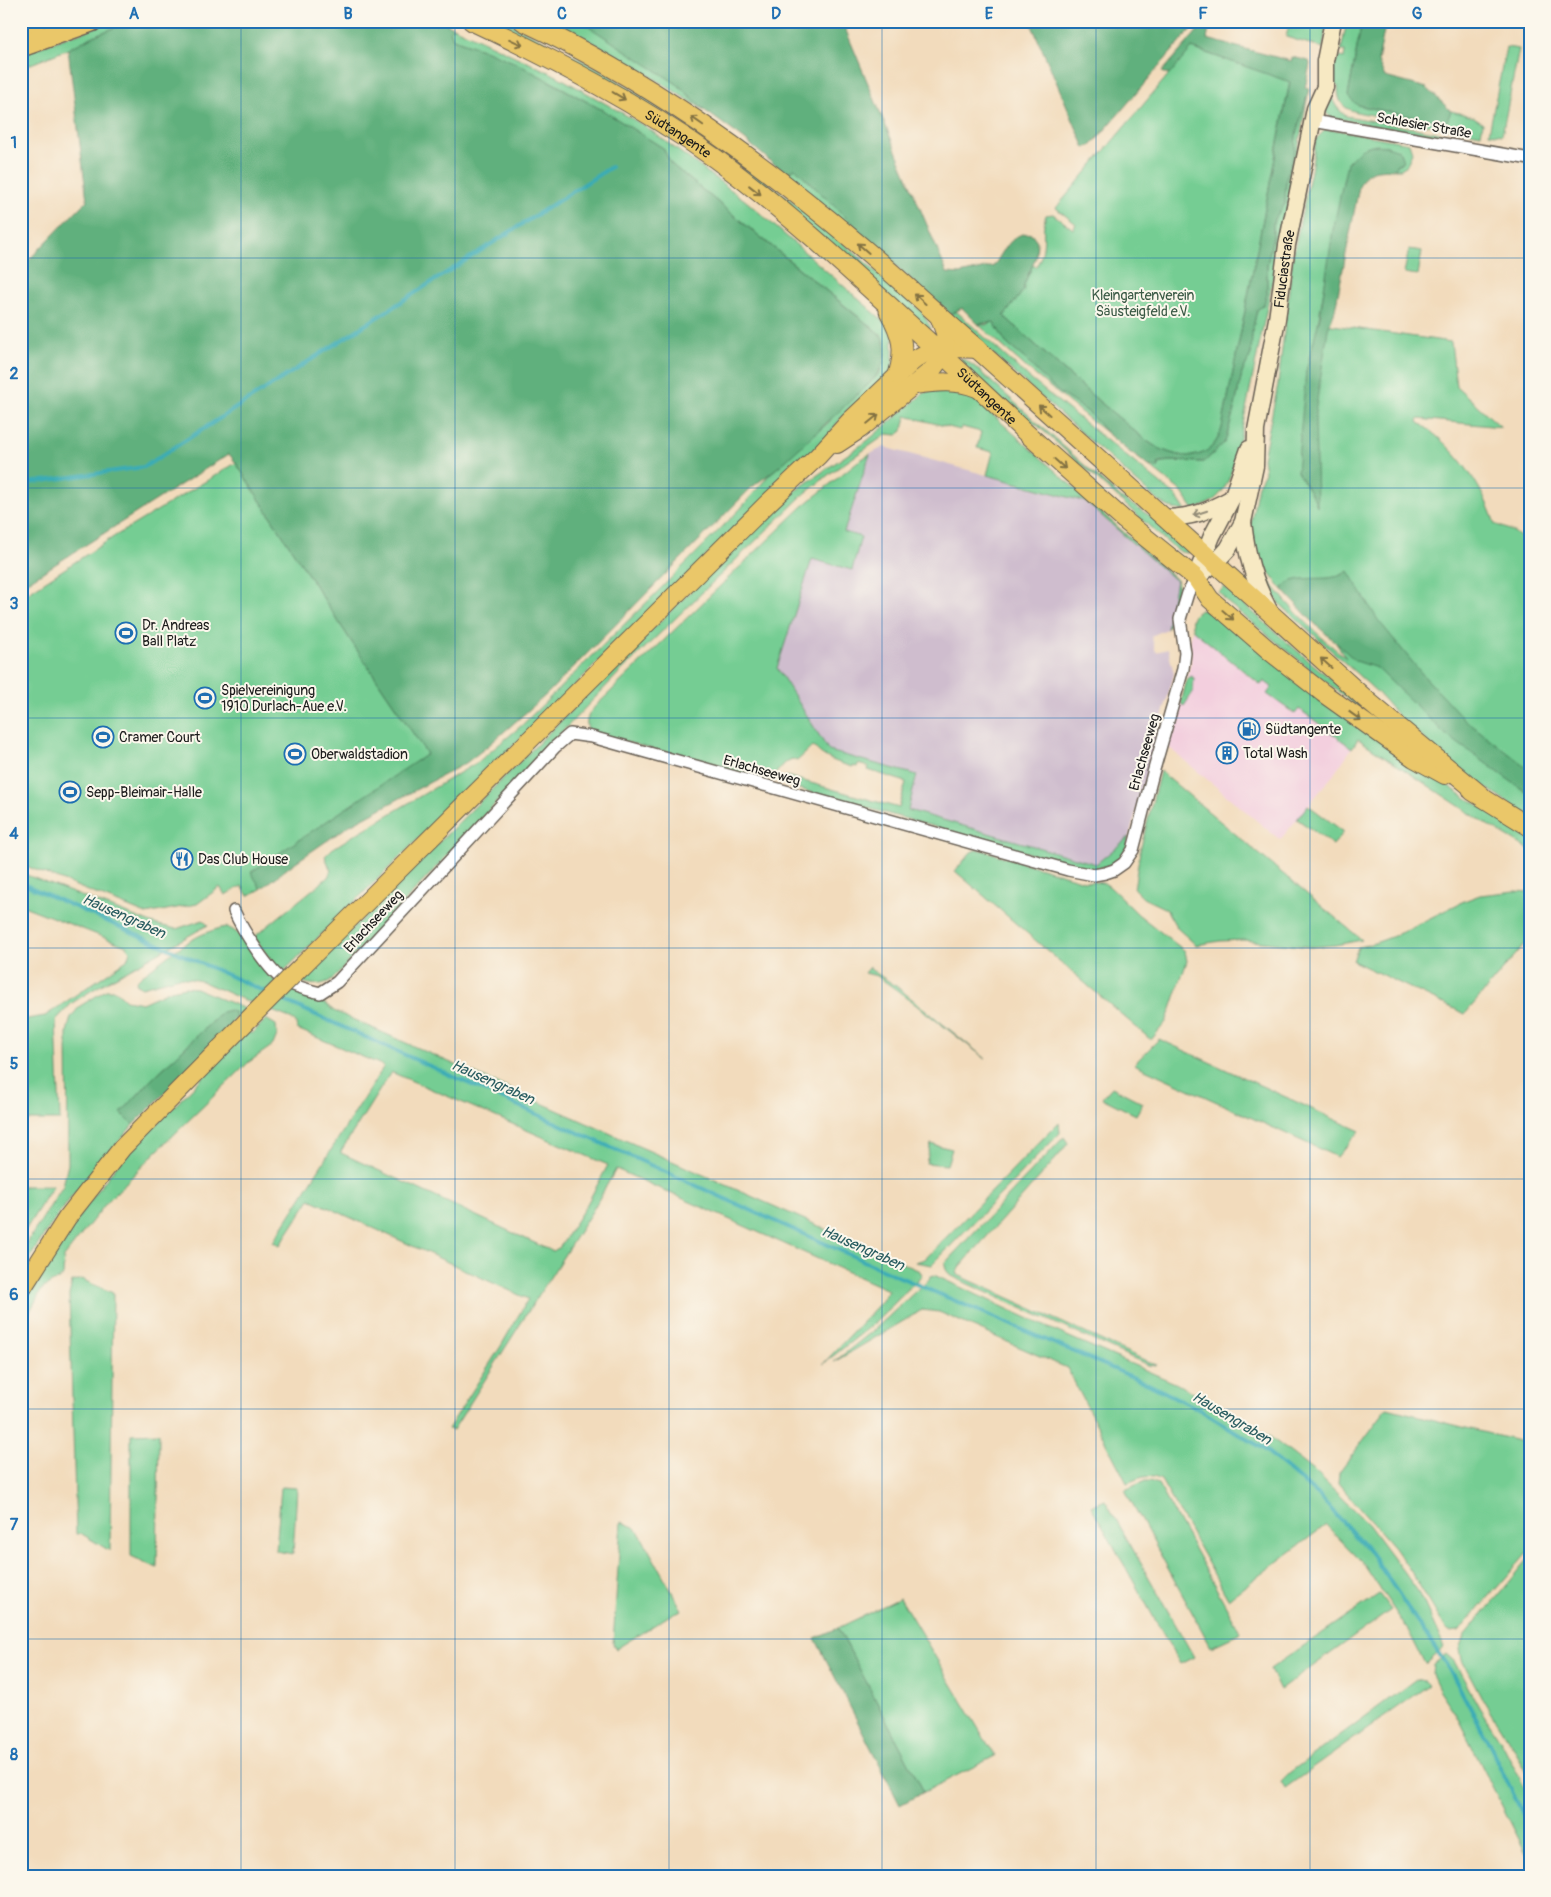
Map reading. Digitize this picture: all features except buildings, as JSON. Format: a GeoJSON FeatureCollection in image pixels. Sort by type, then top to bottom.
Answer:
{"type":"FeatureCollection","features":[{"type":"Feature","properties":{"kind":"highway"},"geometry":{"type":"LineString","coordinates":[[21,28],[35,21]]}},
{"type":"Feature","properties":{"kind":"highway"},"geometry":{"type":"LineString","coordinates":[[21,46],[91,21]]}},
{"type":"Feature","properties":{"kind":"highway","name":"Südtangente"},"geometry":{"type":"LineString","coordinates":[[472,21],[577,72],[660,121],[716,160],[761,195],[941,350]]}},
{"type":"Feature","properties":{"kind":"highway","name":"Südtangente"},"geometry":{"type":"LineString","coordinates":[[522,21],[605,64],[664,99],[737,150],[802,198],[860,245],[977,349]]}},
{"type":"Feature","properties":{"kind":"highway"},"geometry":{"type":"LineString","coordinates":[[884,301],[899,330],[901,340],[902,358],[898,375]]}},
{"type":"Feature","properties":{"kind":"highway"},"geometry":{"type":"LineString","coordinates":[[940,317],[946,334],[941,350]]}},
{"type":"Feature","properties":{"kind":"main road","name":"Fiduciastraße"},"geometry":{"type":"LineString","coordinates":[[1196,578],[1209,558],[1256,430],[1277,319],[1287,245],[1314,115],[1314,90],[1325,61],[1333,21]]}},
{"type":"Feature","properties":{"kind":"main road"},"geometry":{"type":"LineString","coordinates":[[21,1290],[67,1218],[122,1148],[302,966],[818,456],[849,422],[921,354],[941,350],[977,349]]}},
{"type":"Feature","properties":{"kind":"main road","name":"Südtangente"},"geometry":{"type":"LineString","coordinates":[[977,349],[1370,702],[1482,796]]}},
{"type":"Feature","properties":{"kind":"main road"},"geometry":{"type":"LineString","coordinates":[[818,456],[860,429],[914,386],[937,365],[941,350]]}},
{"type":"Feature","properties":{"kind":"main road","name":"Südtangente"},"geometry":{"type":"LineString","coordinates":[[941,350],[978,388],[1124,520],[1196,578],[1210,599],[1272,653],[1414,758],[1482,796],[1530,827]]}},
{"type":"Feature","properties":{"kind":"main road"},"geometry":{"type":"LineString","coordinates":[[914,386],[949,382],[978,388]]}},
{"type":"Feature","properties":{"kind":"main road","name":"Fiduciastraße"},"geometry":{"type":"LineString","coordinates":[[1209,558],[1233,542],[1243,522],[1255,466],[1256,430]]}},
{"type":"Feature","properties":{"kind":"main road"},"geometry":{"type":"LineString","coordinates":[[1165,518],[1193,516],[1210,510],[1232,498]]}},
{"type":"Feature","properties":{"kind":"main road"},"geometry":{"type":"LineString","coordinates":[[1243,522],[1246,545],[1256,586],[1269,610]]}},
{"type":"Feature","properties":{"kind":"street","name":"Schlesier Straße"},"geometry":{"type":"LineString","coordinates":[[1314,115],[1530,159]]}},
{"type":"Feature","properties":{"kind":"street","name":"Erlachseeweg"},"geometry":{"type":"LineString","coordinates":[[234,911],[242,929],[265,963],[286,982],[320,993],[337,982],[549,754],[570,734],[592,737],[1068,870],[1094,875],[1114,870],[1124,863],[1134,850],[1152,773],[1183,669],[1185,653],[1180,620],[1188,593],[1196,578]]}},
{"type":"Feature","properties":{"kind":"shaded area"},"geometry":{"type":"Polygon","coordinates":[[[884,447],[1085,502],[1176,581],[1167,629],[1151,636],[1156,652],[1168,649],[1174,674],[1129,837],[1096,864],[908,810],[917,775],[829,751],[777,668],[812,559],[852,570],[844,532],[870,454],[884,447]]]}},
{"type":"Feature","properties":{"kind":"shaded area","name":"Südtangente"},"geometry":{"type":"Polygon","coordinates":[[[1193,630],[1260,685],[1264,680],[1273,687],[1268,694],[1294,714],[1299,709],[1352,748],[1334,774],[1280,840],[1167,746],[1181,703],[1191,662],[1190,635],[1193,630]]]}},
{"type":"Feature","properties":{"kind":"green space"},"geometry":{"type":"Polygon","coordinates":[[[112,21],[132,21],[21,68],[21,54],[112,21]]]}},
{"type":"Feature","properties":{"kind":"green space"},"geometry":{"type":"Polygon","coordinates":[[[132,21],[441,21],[453,27],[450,31],[453,39],[516,63],[604,111],[663,148],[671,164],[876,331],[880,335],[885,347],[883,363],[873,380],[781,465],[751,488],[547,694],[489,745],[466,763],[350,825],[293,864],[261,889],[251,872],[427,754],[229,454],[21,586],[21,268],[87,200],[68,49],[98,34],[132,21]]]}},
{"type":"Feature","properties":{"kind":"green space"},"geometry":{"type":"Polygon","coordinates":[[[490,21],[505,21],[601,70],[714,142],[816,219],[922,312],[931,328],[927,330],[822,237],[490,21]]]}},
{"type":"Feature","properties":{"kind":"green space"},"geometry":{"type":"Polygon","coordinates":[[[553,21],[580,21],[593,28],[677,84],[707,112],[625,60],[553,21]]]}},
{"type":"Feature","properties":{"kind":"green space"},"geometry":{"type":"Polygon","coordinates":[[[580,21],[842,21],[947,273],[960,274],[994,266],[1014,238],[1026,233],[1032,234],[1037,241],[1036,257],[1023,291],[1004,316],[1142,437],[1154,446],[1177,455],[1186,456],[1202,454],[1208,450],[1214,444],[1222,428],[1290,82],[1192,48],[1169,75],[1162,72],[1200,28],[1209,29],[1207,39],[1291,61],[1292,57],[1309,61],[1305,88],[1309,89],[1296,135],[1295,150],[1286,179],[1285,204],[1274,219],[1273,236],[1267,265],[1267,294],[1264,304],[1257,310],[1252,332],[1251,354],[1242,373],[1225,442],[1204,462],[1170,461],[1159,462],[1158,468],[1149,466],[1109,435],[1088,412],[1047,382],[1024,358],[1006,343],[994,322],[978,324],[962,308],[949,315],[795,168],[787,175],[744,139],[707,112],[677,84],[580,21]]]}},
{"type":"Feature","properties":{"kind":"green space"},"geometry":{"type":"Polygon","coordinates":[[[1030,21],[1198,21],[1092,145],[1085,148],[1030,21]]]}},
{"type":"Feature","properties":{"kind":"green space"},"geometry":{"type":"Polygon","coordinates":[[[1262,21],[1327,21],[1323,48],[1286,37],[1289,24],[1286,23],[1285,27],[1262,21]]]}},
{"type":"Feature","properties":{"kind":"green space"},"geometry":{"type":"Polygon","coordinates":[[[1347,21],[1362,21],[1348,96],[1357,105],[1445,124],[1451,111],[1474,117],[1483,123],[1481,134],[1361,113],[1346,108],[1339,98],[1338,86],[1330,83],[1332,67],[1340,57],[1344,58],[1345,51],[1341,51],[1347,21]]]}},
{"type":"Feature","properties":{"kind":"green space"},"geometry":{"type":"Polygon","coordinates":[[[1362,21],[1386,21],[1378,61],[1385,77],[1427,88],[1451,111],[1446,124],[1357,105],[1348,96],[1362,21]]]}},
{"type":"Feature","properties":{"kind":"green space"},"geometry":{"type":"Polygon","coordinates":[[[453,27],[557,76],[645,126],[746,201],[886,323],[893,332],[893,370],[872,392],[848,409],[827,437],[281,974],[254,937],[328,877],[331,871],[325,856],[332,849],[351,837],[478,762],[521,726],[741,508],[769,475],[873,380],[880,372],[882,363],[885,342],[881,335],[671,164],[663,148],[604,111],[546,79],[482,49],[453,39],[450,31],[453,27]]]}},
{"type":"Feature","properties":{"kind":"green space"},"geometry":{"type":"Polygon","coordinates":[[[1506,47],[1519,49],[1502,135],[1489,133],[1506,47]]]}},
{"type":"Feature","properties":{"kind":"green space","name":"Kleingartenverein Säusteigfeld e.V."},"geometry":{"type":"Polygon","coordinates":[[[1191,48],[1290,81],[1222,428],[1214,444],[1208,450],[1202,454],[1186,456],[1177,455],[1154,446],[1142,437],[1004,316],[1023,291],[1033,265],[1036,267],[1040,259],[1046,215],[1053,214],[1073,229],[1076,224],[1056,208],[1191,48]]]}},
{"type":"Feature","properties":{"kind":"green space"},"geometry":{"type":"Polygon","coordinates":[[[1309,89],[1285,220],[1238,448],[1228,482],[1220,494],[1215,499],[1194,510],[1181,491],[1149,466],[1158,468],[1159,463],[1170,461],[1204,462],[1225,442],[1242,373],[1251,354],[1252,332],[1257,310],[1264,304],[1267,294],[1267,265],[1273,236],[1274,219],[1285,204],[1286,179],[1295,150],[1296,135],[1309,89]]]}},
{"type":"Feature","properties":{"kind":"green space"},"geometry":{"type":"Polygon","coordinates":[[[1326,92],[1331,93],[1336,106],[1346,116],[1479,140],[1478,144],[1333,118],[1325,110],[1326,92]]]}},
{"type":"Feature","properties":{"kind":"green space"},"geometry":{"type":"Polygon","coordinates":[[[1325,130],[1337,130],[1409,143],[1412,152],[1407,165],[1401,169],[1395,169],[1396,165],[1401,163],[1387,146],[1372,145],[1344,177],[1318,323],[1451,342],[1456,386],[1501,427],[1419,419],[1418,422],[1443,442],[1465,466],[1482,494],[1495,524],[1514,532],[1530,545],[1530,818],[1455,766],[1401,719],[1378,693],[1281,605],[1261,580],[1256,563],[1297,614],[1346,658],[1294,581],[1285,585],[1283,590],[1256,556],[1250,528],[1258,485],[1265,472],[1263,458],[1278,384],[1293,255],[1316,139],[1325,130]]]}},
{"type":"Feature","properties":{"kind":"green space"},"geometry":{"type":"Polygon","coordinates":[[[1372,145],[1387,146],[1399,150],[1403,161],[1396,165],[1395,169],[1377,170],[1368,173],[1359,187],[1335,310],[1328,329],[1315,413],[1317,507],[1315,500],[1297,472],[1306,371],[1320,316],[1333,230],[1347,163],[1362,148],[1372,145]]]}},
{"type":"Feature","properties":{"kind":"green space"},"geometry":{"type":"Polygon","coordinates":[[[795,168],[901,271],[787,175],[795,168]]]}},
{"type":"Feature","properties":{"kind":"green space"},"geometry":{"type":"Polygon","coordinates":[[[1409,249],[1422,251],[1418,275],[1404,273],[1409,249]]]}},
{"type":"Feature","properties":{"kind":"green space"},"geometry":{"type":"Polygon","coordinates":[[[956,311],[1029,378],[1176,496],[1186,511],[1173,509],[1158,501],[949,315],[956,311]]]}},
{"type":"Feature","properties":{"kind":"green space"},"geometry":{"type":"Polygon","coordinates":[[[994,322],[1006,343],[1060,393],[1088,412],[1109,435],[1029,370],[978,324],[985,325],[994,322]]]}},
{"type":"Feature","properties":{"kind":"green space"},"geometry":{"type":"Polygon","coordinates":[[[960,359],[974,366],[1121,498],[1152,517],[1188,553],[1181,552],[1169,544],[1037,425],[1003,403],[960,359]]]}},
{"type":"Feature","properties":{"kind":"green space"},"geometry":{"type":"Polygon","coordinates":[[[938,388],[964,392],[974,398],[1177,580],[1175,605],[1167,629],[1176,581],[1086,502],[987,475],[993,452],[977,448],[981,432],[962,427],[960,430],[906,416],[903,430],[897,435],[887,434],[832,472],[802,496],[619,673],[557,737],[332,980],[318,984],[302,982],[319,962],[769,513],[799,488],[867,441],[924,393],[938,388]]]}},
{"type":"Feature","properties":{"kind":"green space"},"geometry":{"type":"Polygon","coordinates":[[[870,454],[844,532],[861,537],[852,570],[812,559],[777,668],[829,751],[917,775],[908,810],[1096,864],[1129,837],[1122,855],[1110,865],[1093,868],[1075,866],[785,785],[783,780],[786,776],[899,808],[906,782],[868,770],[869,767],[858,764],[857,767],[852,767],[836,762],[826,757],[813,746],[797,761],[792,759],[788,761],[772,776],[763,779],[589,732],[587,726],[588,716],[598,704],[802,507],[857,462],[870,454]]]}},
{"type":"Feature","properties":{"kind":"green space","name":"Spielvereinigung 1910 Durlach-Aue e.V."},"geometry":{"type":"Polygon","coordinates":[[[236,463],[351,641],[427,754],[258,883],[261,889],[248,896],[242,886],[225,895],[220,887],[197,904],[146,914],[26,866],[21,862],[21,597],[115,536],[236,463]]]}},
{"type":"Feature","properties":{"kind":"green space"},"geometry":{"type":"Polygon","coordinates":[[[1348,571],[1378,620],[1423,675],[1464,719],[1530,770],[1530,795],[1445,734],[1377,668],[1356,661],[1313,622],[1283,590],[1285,585],[1292,581],[1333,577],[1348,571]]]}},
{"type":"Feature","properties":{"kind":"green space"},"geometry":{"type":"Polygon","coordinates":[[[1224,587],[1404,740],[1376,722],[1228,603],[1219,592],[1224,587]]]}},
{"type":"Feature","properties":{"kind":"green space"},"geometry":{"type":"Polygon","coordinates":[[[1201,610],[1209,612],[1212,610],[1388,746],[1465,797],[1530,836],[1530,850],[1486,824],[1358,739],[1352,748],[1299,709],[1295,714],[1267,694],[1272,687],[1264,681],[1261,685],[1193,630],[1192,618],[1201,610]]]}},
{"type":"Feature","properties":{"kind":"green space"},"geometry":{"type":"Polygon","coordinates":[[[1192,676],[1194,679],[1193,692],[1184,706],[1181,703],[1187,679],[1192,676]]]}},
{"type":"Feature","properties":{"kind":"green space"},"geometry":{"type":"Polygon","coordinates":[[[1160,771],[1362,940],[1311,947],[1243,940],[1196,945],[1177,928],[1166,909],[1143,898],[1134,889],[1140,851],[1160,771]]]}},
{"type":"Feature","properties":{"kind":"green space"},"geometry":{"type":"Polygon","coordinates":[[[1308,805],[1344,832],[1333,845],[1297,819],[1308,805]]]}},
{"type":"Feature","properties":{"kind":"green space"},"geometry":{"type":"Polygon","coordinates":[[[982,850],[1084,881],[1104,883],[1139,915],[1185,951],[1187,961],[1171,1009],[1166,1022],[1151,1040],[955,871],[971,852],[982,850]]]}},
{"type":"Feature","properties":{"kind":"green space"},"geometry":{"type":"Polygon","coordinates":[[[21,873],[154,924],[176,929],[203,920],[208,925],[94,989],[72,1003],[56,1020],[60,1120],[21,1120],[21,1020],[45,1016],[127,960],[130,951],[126,946],[21,905],[21,873]]]}},
{"type":"Feature","properties":{"kind":"green space"},"geometry":{"type":"Polygon","coordinates":[[[1515,891],[1530,892],[1530,938],[1465,1014],[1353,961],[1358,947],[1394,936],[1464,901],[1480,895],[1515,891]]]}},
{"type":"Feature","properties":{"kind":"green space"},"geometry":{"type":"Polygon","coordinates":[[[226,927],[239,934],[272,978],[289,988],[315,997],[334,1011],[920,1271],[922,1275],[876,1322],[823,1364],[881,1302],[888,1290],[616,1169],[591,1213],[453,1430],[448,1429],[501,1346],[528,1299],[310,1199],[280,1245],[273,1242],[384,1066],[297,1029],[296,1023],[290,1018],[201,981],[180,977],[142,987],[137,985],[136,981],[141,976],[171,954],[191,940],[226,927]],[[391,1072],[341,1151],[341,1153],[552,1251],[559,1248],[587,1204],[608,1165],[391,1072]]]}},
{"type":"Feature","properties":{"kind":"green space"},"geometry":{"type":"Polygon","coordinates":[[[870,967],[870,969],[896,986],[986,1059],[877,976],[865,973],[870,967]]]}},
{"type":"Feature","properties":{"kind":"green space"},"geometry":{"type":"Polygon","coordinates":[[[185,987],[196,988],[245,1009],[236,1018],[234,1012],[222,1012],[152,1079],[122,1113],[133,1125],[72,1196],[46,1232],[21,1272],[21,1252],[63,1186],[68,1164],[67,1032],[71,1017],[80,1006],[106,990],[115,990],[126,1000],[142,1003],[171,990],[185,987]]]}},
{"type":"Feature","properties":{"kind":"green space"},"geometry":{"type":"Polygon","coordinates":[[[230,1010],[234,1012],[236,1018],[230,1024],[232,1026],[133,1125],[121,1113],[152,1079],[222,1012],[230,1010]]]}},
{"type":"Feature","properties":{"kind":"green space"},"geometry":{"type":"Polygon","coordinates":[[[266,1019],[276,1025],[277,1035],[273,1045],[249,1062],[107,1202],[64,1257],[63,1276],[42,1289],[21,1328],[21,1305],[48,1258],[116,1166],[248,1031],[252,1034],[266,1019]]]}},
{"type":"Feature","properties":{"kind":"green space"},"geometry":{"type":"Polygon","coordinates":[[[1159,1039],[1360,1131],[1337,1157],[1134,1064],[1159,1039]]]}},
{"type":"Feature","properties":{"kind":"green space"},"geometry":{"type":"Polygon","coordinates":[[[1112,1087],[1143,1103],[1136,1115],[1102,1098],[1112,1087]]]}},
{"type":"Feature","properties":{"kind":"green space"},"geometry":{"type":"Polygon","coordinates":[[[1059,1122],[1060,1133],[932,1265],[915,1262],[925,1259],[1059,1122]]]}},
{"type":"Feature","properties":{"kind":"green space"},"geometry":{"type":"Polygon","coordinates":[[[1064,1137],[1068,1143],[1060,1154],[959,1268],[956,1274],[1156,1366],[1148,1365],[966,1283],[952,1276],[945,1267],[945,1263],[1064,1137]]]}},
{"type":"Feature","properties":{"kind":"green space"},"geometry":{"type":"Polygon","coordinates":[[[931,1144],[952,1149],[947,1165],[926,1163],[931,1144]]]}},
{"type":"Feature","properties":{"kind":"green space"},"geometry":{"type":"Polygon","coordinates":[[[21,1186],[53,1186],[21,1237],[21,1186]]]}},
{"type":"Feature","properties":{"kind":"green space"},"geometry":{"type":"Polygon","coordinates":[[[934,1275],[1175,1383],[1207,1399],[1269,1436],[1313,1470],[1368,1524],[1420,1594],[1444,1647],[1425,1664],[1409,1632],[1362,1562],[1326,1525],[1228,1599],[1161,1480],[1148,1477],[1127,1483],[1067,1368],[939,1312],[922,1310],[834,1362],[874,1330],[919,1290],[929,1277],[934,1275]]]}},
{"type":"Feature","properties":{"kind":"green space"},"geometry":{"type":"Polygon","coordinates":[[[81,1279],[113,1293],[110,1551],[82,1534],[76,1534],[69,1295],[72,1282],[81,1279]]]}},
{"type":"Feature","properties":{"kind":"green space"},"geometry":{"type":"Polygon","coordinates":[[[1387,1408],[1530,1444],[1530,1550],[1459,1631],[1449,1632],[1446,1629],[1394,1547],[1338,1483],[1339,1473],[1387,1408]]]}},
{"type":"Feature","properties":{"kind":"green space"},"geometry":{"type":"Polygon","coordinates":[[[159,1433],[157,1568],[131,1556],[131,1434],[159,1433]]]}},
{"type":"Feature","properties":{"kind":"green space"},"geometry":{"type":"Polygon","coordinates":[[[1145,1481],[1158,1484],[1235,1622],[1240,1632],[1239,1634],[1211,1647],[1125,1490],[1145,1481]]]}},
{"type":"Feature","properties":{"kind":"green space"},"geometry":{"type":"Polygon","coordinates":[[[281,1487],[297,1488],[293,1554],[276,1551],[281,1487]]]}},
{"type":"Feature","properties":{"kind":"green space"},"geometry":{"type":"Polygon","coordinates":[[[1105,1500],[1194,1657],[1180,1664],[1091,1506],[1105,1500]]]}},
{"type":"Feature","properties":{"kind":"green space"},"geometry":{"type":"Polygon","coordinates":[[[621,1522],[634,1527],[640,1534],[682,1610],[672,1614],[616,1649],[613,1644],[621,1522]]]}},
{"type":"Feature","properties":{"kind":"green space"},"geometry":{"type":"Polygon","coordinates":[[[1530,1557],[1530,1781],[1514,1749],[1482,1698],[1462,1660],[1460,1649],[1465,1636],[1530,1557]]]}},
{"type":"Feature","properties":{"kind":"green space"},"geometry":{"type":"Polygon","coordinates":[[[1379,1594],[1391,1610],[1280,1690],[1270,1669],[1379,1594]]]}},
{"type":"Feature","properties":{"kind":"green space"},"geometry":{"type":"Polygon","coordinates":[[[900,1598],[995,1756],[924,1792],[838,1628],[900,1598]]]}},
{"type":"Feature","properties":{"kind":"green space"},"geometry":{"type":"Polygon","coordinates":[[[838,1628],[924,1792],[900,1805],[815,1638],[838,1628]]]}},
{"type":"Feature","properties":{"kind":"green space"},"geometry":{"type":"Polygon","coordinates":[[[1446,1654],[1454,1661],[1479,1707],[1502,1743],[1530,1798],[1530,1861],[1455,1713],[1439,1689],[1432,1674],[1433,1665],[1446,1654]]]}},
{"type":"Feature","properties":{"kind":"green space"},"geometry":{"type":"Polygon","coordinates":[[[1416,1679],[1425,1681],[1429,1685],[1285,1788],[1281,1781],[1289,1773],[1416,1679]]]}},
{"type":"Feature","properties":{"kind":"waterway"},"geometry":{"type":"LineString","coordinates":[[21,484],[144,467],[611,167]]}},
{"type":"Feature","properties":{"kind":"waterway","name":"Hausengraben"},"geometry":{"type":"LineString","coordinates":[[21,883],[268,993]]}},
{"type":"Feature","properties":{"kind":"waterway","name":"Hausengraben"},"geometry":{"type":"LineString","coordinates":[[276,997],[895,1275],[1144,1382],[1197,1408],[1264,1449],[1319,1496],[1371,1553],[1450,1670],[1486,1737],[1530,1829]]}},
{"type":"Feature","properties":{"kind":"place","name":"Dr. Andreas Ball Platz"},"geometry":{"type":"Point","coordinates":[126,633]}},
{"type":"Feature","properties":{"kind":"place","name":"Spielvereinigung 1910 Durlach-Aue e.V."},"geometry":{"type":"Point","coordinates":[205,698]}},
{"type":"Feature","properties":{"kind":"place","name":"Südtangente"},"geometry":{"type":"Point","coordinates":[1249,729]}},
{"type":"Feature","properties":{"kind":"place","name":"Cramer Court"},"geometry":{"type":"Point","coordinates":[103,737]}},
{"type":"Feature","properties":{"kind":"place","name":"Total Wash"},"geometry":{"type":"Point","coordinates":[1227,753]}},
{"type":"Feature","properties":{"kind":"place","name":"Oberwaldstadion"},"geometry":{"type":"Point","coordinates":[295,754]}},
{"type":"Feature","properties":{"kind":"place","name":"Sepp-Bleimair-Halle"},"geometry":{"type":"Point","coordinates":[70,792]}},
{"type":"Feature","properties":{"kind":"place","name":"Das Club House"},"geometry":{"type":"Point","coordinates":[182,859]}}]}
